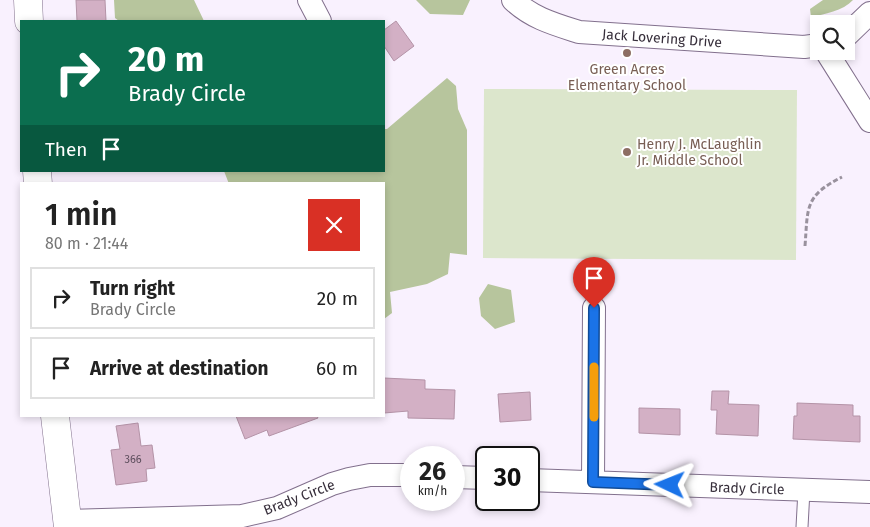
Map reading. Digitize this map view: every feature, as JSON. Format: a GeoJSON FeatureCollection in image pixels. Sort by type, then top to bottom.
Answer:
{"type":"FeatureCollection","features":[{"type":"Feature","properties":{"kind":"main road"},"geometry":{"type":"LineString","coordinates":[[28,0],[28,20]]}},
{"type":"Feature","properties":{"kind":"main road"},"geometry":{"type":"LineString","coordinates":[[55,417],[68,524]]}},
{"type":"Feature","properties":{"kind":"street"},"geometry":{"type":"LineString","coordinates":[[309,0],[319,20]]}},
{"type":"Feature","properties":{"kind":"street","name":"Jack Lovering Drive"},"geometry":{"type":"LineString","coordinates":[[513,0],[525,11],[551,24],[579,32],[810,47]]}},
{"type":"Feature","properties":{"kind":"street"},"geometry":{"type":"LineString","coordinates":[[855,27],[870,13]]}},
{"type":"Feature","properties":{"kind":"street"},"geometry":{"type":"LineString","coordinates":[[832,60],[870,121]]}},
{"type":"Feature","properties":{"kind":"street"},"geometry":{"type":"LineString","coordinates":[[593,482],[594,308]]}},
{"type":"Feature","properties":{"kind":"street","name":"Brady Circle"},"geometry":{"type":"LineString","coordinates":[[68,524],[242,516],[277,508],[332,484],[349,479],[400,475]]}},
{"type":"Feature","properties":{"kind":"street","name":"Brady Circle"},"geometry":{"type":"LineString","coordinates":[[540,480],[870,492]]}},
{"type":"Feature","properties":{"kind":"lane"},"geometry":{"type":"LineString","coordinates":[[802,527],[804,490]]}},
{"type":"Feature","properties":{"kind":"path"},"geometry":{"type":"LineString","coordinates":[[805,246],[808,210],[812,198],[828,184],[842,177]]}},
{"type":"Feature","properties":{"kind":"green space"},"geometry":{"type":"Polygon","coordinates":[[[114,0],[194,0],[204,20],[118,20],[115,18],[114,0]]]}},
{"type":"Feature","properties":{"kind":"green space"},"geometry":{"type":"Polygon","coordinates":[[[416,0],[470,0],[463,15],[430,14],[416,0]]]}},
{"type":"Feature","properties":{"kind":"green space"},"geometry":{"type":"Polygon","coordinates":[[[823,0],[853,0],[839,9],[819,15],[811,15],[810,9],[823,0]]]}},
{"type":"Feature","properties":{"kind":"green space"},"geometry":{"type":"Polygon","coordinates":[[[447,78],[456,86],[458,109],[467,130],[467,255],[450,253],[448,274],[427,284],[390,292],[392,313],[385,318],[385,182],[228,182],[224,172],[385,172],[385,129],[447,78]]]}},
{"type":"Feature","properties":{"kind":"green space"},"geometry":{"type":"Polygon","coordinates":[[[484,89],[797,90],[796,260],[483,258],[484,89]]]}},
{"type":"Feature","properties":{"kind":"green space"},"geometry":{"type":"Polygon","coordinates":[[[488,284],[511,290],[515,322],[495,329],[481,316],[479,298],[488,284]]]}},
{"type":"Feature","properties":{"kind":"building"},"geometry":{"type":"Polygon","coordinates":[[[76,0],[105,0],[106,20],[77,20],[76,0]]]}},
{"type":"Feature","properties":{"kind":"building"},"geometry":{"type":"Polygon","coordinates":[[[396,21],[414,46],[394,61],[385,48],[385,29],[396,21]]]}},
{"type":"Feature","properties":{"kind":"building"},"geometry":{"type":"Polygon","coordinates":[[[385,378],[425,380],[425,389],[455,390],[454,419],[408,418],[408,411],[385,413],[385,378]]]}},
{"type":"Feature","properties":{"kind":"building"},"geometry":{"type":"Polygon","coordinates":[[[712,391],[729,391],[728,404],[759,405],[758,436],[716,434],[717,410],[711,410],[712,391]]]}},
{"type":"Feature","properties":{"kind":"building"},"geometry":{"type":"Polygon","coordinates":[[[530,392],[531,420],[500,422],[498,394],[530,392]]]}},
{"type":"Feature","properties":{"kind":"building"},"geometry":{"type":"Polygon","coordinates":[[[797,403],[853,405],[853,416],[860,416],[860,442],[793,439],[794,416],[797,416],[797,403]]]}},
{"type":"Feature","properties":{"kind":"building"},"geometry":{"type":"Polygon","coordinates":[[[639,408],[680,409],[680,435],[639,433],[639,408]]]}},
{"type":"Feature","properties":{"kind":"building"},"geometry":{"type":"Polygon","coordinates":[[[236,417],[318,418],[269,436],[267,430],[245,439],[236,417]]]}},
{"type":"Feature","properties":{"kind":"building"},"geometry":{"type":"Polygon","coordinates":[[[138,423],[141,446],[152,445],[155,468],[146,469],[147,481],[116,485],[111,450],[120,449],[116,426],[138,423]]]}},
{"type":"Feature","properties":{"kind":"slow traffic"},"geometry":{"type":"LineString","coordinates":[[594,367],[594,417]]}},
{"type":"Feature","properties":{"kind":"place","name":"Green Acres Elementary School"},"geometry":{"type":"Point","coordinates":[627,53]}},
{"type":"Feature","properties":{"kind":"place","name":"Henry J. McLaughlin Jr. Middle School"},"geometry":{"type":"Point","coordinates":[627,152]}},
{"type":"Feature","properties":{"kind":"route"},"geometry":{"type":"LineString","coordinates":[[594,308],[593,482],[670,485]]}}]}
